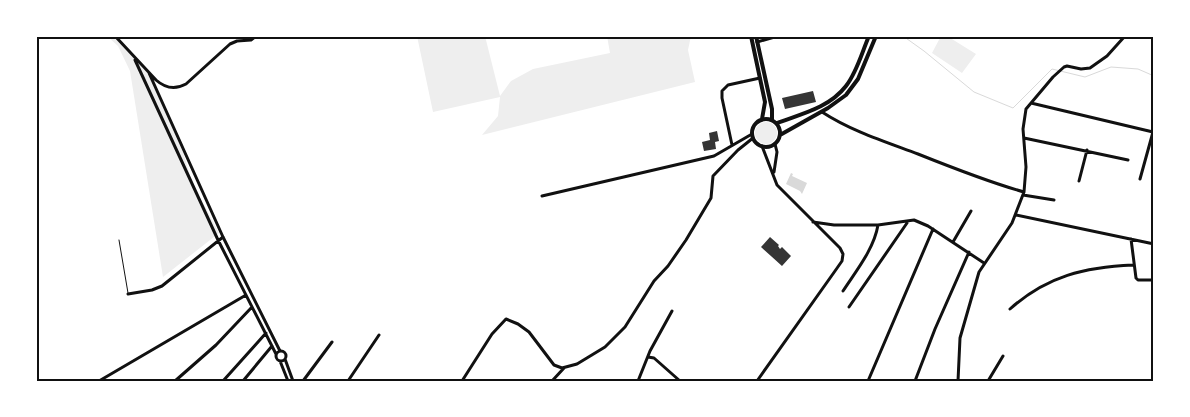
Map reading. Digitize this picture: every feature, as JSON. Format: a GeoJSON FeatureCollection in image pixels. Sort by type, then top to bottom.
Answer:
{"type":"FeatureCollection","features":[{"type":"Feature","properties":{"kind":"street"},"geometry":{"type":"LineString","coordinates":[[115,36],[135,60],[165,87],[181,87],[233,42],[251,40],[256,36]]}},
{"type":"Feature","properties":{"kind":"street"},"geometry":{"type":"LineString","coordinates":[[751,36],[765,102],[762,119]]}},
{"type":"Feature","properties":{"kind":"street"},"geometry":{"type":"LineString","coordinates":[[756,36],[772,108],[772,120]]}},
{"type":"Feature","properties":{"kind":"street"},"geometry":{"type":"LineString","coordinates":[[757,42],[778,36]]}},
{"type":"Feature","properties":{"kind":"street"},"geometry":{"type":"LineString","coordinates":[[777,123],[811,111],[830,101],[842,91],[852,76],[869,36]]}},
{"type":"Feature","properties":{"kind":"street"},"geometry":{"type":"LineString","coordinates":[[780,135],[822,112],[851,90],[858,79],[876,36]]}},
{"type":"Feature","properties":{"kind":"street"},"geometry":{"type":"LineString","coordinates":[[958,381],[961,332],[979,272],[1016,216],[1023,193],[1026,167],[1024,116],[1026,109],[1060,70],[1067,66],[1081,69],[1090,68],[1107,56],[1125,36]]}},
{"type":"Feature","properties":{"kind":"street"},"geometry":{"type":"LineString","coordinates":[[135,60],[218,240],[288,380]]}},
{"type":"Feature","properties":{"kind":"street"},"geometry":{"type":"LineString","coordinates":[[150,73],[223,237],[280,351],[285,353],[285,359],[293,381]]}},
{"type":"Feature","properties":{"kind":"street"},"geometry":{"type":"LineString","coordinates":[[732,145],[722,91],[728,85],[760,78]]}},
{"type":"Feature","properties":{"kind":"street"},"geometry":{"type":"LineString","coordinates":[[1031,103],[1152,132],[1140,180]]}},
{"type":"Feature","properties":{"kind":"street"},"geometry":{"type":"LineString","coordinates":[[822,112],[894,145],[994,183],[1023,193],[1054,200]]}},
{"type":"Feature","properties":{"kind":"street"},"geometry":{"type":"LineString","coordinates":[[552,381],[564,368],[577,364],[591,356],[605,347],[621,332],[638,309],[654,281],[668,266],[686,240],[711,198],[713,176],[752,136],[754,125],[762,119],[772,120],[777,123],[780,129],[780,135],[775,144],[770,146],[757,144],[752,136]]}},
{"type":"Feature","properties":{"kind":"street"},"geometry":{"type":"LineString","coordinates":[[542,196],[714,156],[752,136]]}},
{"type":"Feature","properties":{"kind":"street"},"geometry":{"type":"LineString","coordinates":[[1024,138],[1128,160]]}},
{"type":"Feature","properties":{"kind":"street"},"geometry":{"type":"LineString","coordinates":[[774,176],[777,152],[775,144]]}},
{"type":"Feature","properties":{"kind":"street"},"geometry":{"type":"LineString","coordinates":[[757,381],[843,258],[840,248],[777,185],[762,146]]}},
{"type":"Feature","properties":{"kind":"street"},"geometry":{"type":"LineString","coordinates":[[1079,181],[1087,150]]}},
{"type":"Feature","properties":{"kind":"street"},"geometry":{"type":"LineString","coordinates":[[953,242],[971,211]]}},
{"type":"Feature","properties":{"kind":"street"},"geometry":{"type":"LineString","coordinates":[[1016,216],[1154,244]]}},
{"type":"Feature","properties":{"kind":"street"},"geometry":{"type":"LineString","coordinates":[[813,222],[834,225],[878,225],[914,220],[933,229],[984,263]]}},
{"type":"Feature","properties":{"kind":"street"},"geometry":{"type":"LineString","coordinates":[[849,307],[907,222]]}},
{"type":"Feature","properties":{"kind":"street"},"geometry":{"type":"LineString","coordinates":[[843,291],[868,252],[878,225]]}},
{"type":"Feature","properties":{"kind":"street"},"geometry":{"type":"LineString","coordinates":[[868,381],[933,229]]}},
{"type":"Feature","properties":{"kind":"street"},"geometry":{"type":"LineString","coordinates":[[128,294],[152,290],[162,286],[223,237]]}},
{"type":"Feature","properties":{"kind":"street"},"geometry":{"type":"LineString","coordinates":[[1131,239],[1136,278],[1138,280],[1154,280]]}},
{"type":"Feature","properties":{"kind":"street"},"geometry":{"type":"LineString","coordinates":[[916,381],[934,329],[969,252]]}},
{"type":"Feature","properties":{"kind":"street"},"geometry":{"type":"LineString","coordinates":[[1010,309],[1032,291],[1069,274],[1094,268],[1133,265]]}},
{"type":"Feature","properties":{"kind":"street"},"geometry":{"type":"LineString","coordinates":[[99,381],[246,295]]}},
{"type":"Feature","properties":{"kind":"street"},"geometry":{"type":"LineString","coordinates":[[175,381],[216,345],[252,307]]}},
{"type":"Feature","properties":{"kind":"street"},"geometry":{"type":"LineString","coordinates":[[638,381],[647,358],[672,311]]}},
{"type":"Feature","properties":{"kind":"street"},"geometry":{"type":"LineString","coordinates":[[462,381],[492,334],[506,319],[524,327],[530,332],[554,365],[564,368]]}},
{"type":"Feature","properties":{"kind":"street"},"geometry":{"type":"LineString","coordinates":[[223,381],[266,333]]}},
{"type":"Feature","properties":{"kind":"street"},"geometry":{"type":"LineString","coordinates":[[348,381],[379,334]]}},
{"type":"Feature","properties":{"kind":"street"},"geometry":{"type":"LineString","coordinates":[[302,381],[332,342]]}},
{"type":"Feature","properties":{"kind":"street"},"geometry":{"type":"LineString","coordinates":[[243,381],[272,346]]}},
{"type":"Feature","properties":{"kind":"street"},"geometry":{"type":"LineString","coordinates":[[276,354],[280,351]]}},
{"type":"Feature","properties":{"kind":"street"},"geometry":{"type":"LineString","coordinates":[[988,381],[1003,356]]}},
{"type":"Feature","properties":{"kind":"street"},"geometry":{"type":"LineString","coordinates":[[647,358],[654,358],[680,381]]}},
{"type":"Feature","properties":{"kind":"street"},"geometry":{"type":"LineString","coordinates":[[280,361],[285,359]]}},
{"type":"Feature","properties":{"kind":"lane"},"geometry":{"type":"LineString","coordinates":[[119,240],[128,294]]}},
{"type":"Feature","properties":{"kind":"shaded area"},"geometry":{"type":"Polygon","coordinates":[[[115,36],[151,74],[183,152],[192,182],[219,233],[163,277],[130,71],[118,46],[108,37],[115,36]]]}},
{"type":"Feature","properties":{"kind":"shaded area"},"geometry":{"type":"Polygon","coordinates":[[[417,36],[485,36],[500,96],[511,81],[533,69],[610,53],[607,36],[691,36],[688,50],[695,82],[482,135],[498,116],[500,97],[433,112],[417,36]]]}},
{"type":"Feature","properties":{"kind":"shaded area"},"geometry":{"type":"Polygon","coordinates":[[[941,36],[947,36],[976,54],[962,73],[932,53],[941,36]]]}},
{"type":"Feature","properties":{"kind":"shaded area"},"geometry":{"type":"Polygon","coordinates":[[[766,122],[774,125],[777,133],[774,141],[766,144],[758,141],[755,133],[758,125],[766,122]]]}},
{"type":"Feature","properties":{"kind":"shaded area"},"geometry":{"type":"Polygon","coordinates":[[[791,173],[793,174],[792,176],[807,183],[802,194],[786,184],[791,173]]]}},
{"type":"Feature","properties":{"kind":"building"},"geometry":{"type":"Polygon","coordinates":[[[813,91],[816,102],[785,109],[782,98],[813,91]]]}},
{"type":"Feature","properties":{"kind":"building"},"geometry":{"type":"Polygon","coordinates":[[[717,131],[719,141],[715,142],[716,149],[704,151],[702,142],[710,140],[709,133],[717,131]]]}},
{"type":"Feature","properties":{"kind":"building"},"geometry":{"type":"Polygon","coordinates":[[[770,237],[779,245],[780,249],[782,247],[791,256],[782,266],[761,247],[770,237]]]}},
{"type":"Feature","properties":{"kind":"waterway"},"geometry":{"type":"LineString","coordinates":[[903,36],[974,92],[1013,108],[1052,69],[1085,77],[1111,67],[1138,69],[1154,76]]}}]}
